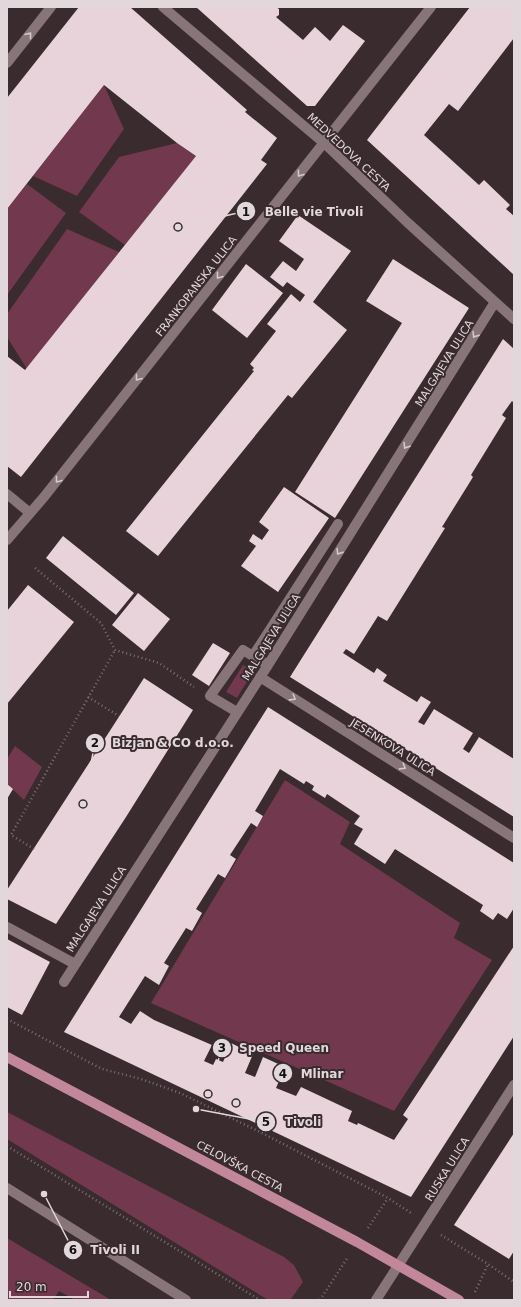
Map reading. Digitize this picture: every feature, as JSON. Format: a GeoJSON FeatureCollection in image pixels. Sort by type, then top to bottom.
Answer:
{"type":"FeatureCollection","features":[{"type":"Feature","properties":{"kind":"main road","name":"CELOVŠKA CESTA"},"geometry":{"type":"LineString","coordinates":[[7,1056],[399,1265],[459,1300]]}},
{"type":"Feature","properties":{"kind":"street"},"geometry":{"type":"LineString","coordinates":[[7,63],[51,7]]}},
{"type":"Feature","properties":{"kind":"street","name":"MEDVEDOVA CESTA"},"geometry":{"type":"LineString","coordinates":[[163,7],[324,143],[408,223],[514,319]]}},
{"type":"Feature","properties":{"kind":"street","name":"FRANKOPANSKA ULICA"},"geometry":{"type":"LineString","coordinates":[[7,540],[49,491],[431,7]]}},
{"type":"Feature","properties":{"kind":"street","name":"MALGAJEVA ULICA"},"geometry":{"type":"LineString","coordinates":[[64,982],[268,665],[495,302]]}},
{"type":"Feature","properties":{"kind":"street"},"geometry":{"type":"LineString","coordinates":[[7,494],[30,513]]}},
{"type":"Feature","properties":{"kind":"street"},"geometry":{"type":"LineString","coordinates":[[253,656],[338,524]]}},
{"type":"Feature","properties":{"kind":"street"},"geometry":{"type":"LineString","coordinates":[[237,712],[210,696],[243,650],[268,665]]}},
{"type":"Feature","properties":{"kind":"street","name":"JESENKOVA ULICA"},"geometry":{"type":"LineString","coordinates":[[260,677],[514,838]]}},
{"type":"Feature","properties":{"kind":"street"},"geometry":{"type":"LineString","coordinates":[[7,927],[75,964]]}},
{"type":"Feature","properties":{"kind":"street","name":"RUSKA ULICA"},"geometry":{"type":"LineString","coordinates":[[376,1300],[514,1085]]}},
{"type":"Feature","properties":{"kind":"street"},"geometry":{"type":"LineString","coordinates":[[7,1188],[186,1300]]}},
{"type":"Feature","properties":{"kind":"path"},"geometry":{"type":"LineString","coordinates":[[35,568],[102,623],[115,650],[159,663],[199,690]]}},
{"type":"Feature","properties":{"kind":"path"},"geometry":{"type":"LineString","coordinates":[[34,849],[11,835],[115,650]]}},
{"type":"Feature","properties":{"kind":"path"},"geometry":{"type":"LineString","coordinates":[[88,697],[120,716]]}},
{"type":"Feature","properties":{"kind":"path"},"geometry":{"type":"LineString","coordinates":[[7,1019],[102,1069],[141,1079],[180,1093],[260,1132],[388,1198],[412,1214]]}},
{"type":"Feature","properties":{"kind":"path"},"geometry":{"type":"LineString","coordinates":[[197,1107],[200,1103]]}},
{"type":"Feature","properties":{"kind":"path"},"geometry":{"type":"LineString","coordinates":[[7,1146],[260,1300]]}},
{"type":"Feature","properties":{"kind":"path"},"geometry":{"type":"LineString","coordinates":[[378,1213],[388,1198]]}},
{"type":"Feature","properties":{"kind":"path"},"geometry":{"type":"LineString","coordinates":[[444,1237],[514,1282]]}},
{"type":"Feature","properties":{"kind":"path"},"geometry":{"type":"LineString","coordinates":[[480,1283],[488,1264]]}},
{"type":"Feature","properties":{"kind":"path"},"geometry":{"type":"LineString","coordinates":[[322,1300],[328,1289]]}},
{"type":"Feature","properties":{"kind":"shaded area"},"geometry":{"type":"Polygon","coordinates":[[[104,85],[124,129],[77,196],[33,176],[104,85]]]}},
{"type":"Feature","properties":{"kind":"shaded area"},"geometry":{"type":"Polygon","coordinates":[[[177,143],[196,156],[125,245],[79,212],[119,157],[177,143]]]}},
{"type":"Feature","properties":{"kind":"shaded area"},"geometry":{"type":"Polygon","coordinates":[[[27,184],[66,213],[7,295],[7,209],[27,184]]]}},
{"type":"Feature","properties":{"kind":"shaded area"},"geometry":{"type":"Polygon","coordinates":[[[67,229],[119,252],[27,369],[7,337],[7,314],[67,229]]]}},
{"type":"Feature","properties":{"kind":"shaded area"},"geometry":{"type":"Polygon","coordinates":[[[243,665],[249,669],[251,675],[237,698],[226,692],[243,665]]]}},
{"type":"Feature","properties":{"kind":"shaded area"},"geometry":{"type":"Polygon","coordinates":[[[15,746],[42,767],[24,800],[7,784],[7,759],[15,746]]]}},
{"type":"Feature","properties":{"kind":"shaded area"},"geometry":{"type":"Polygon","coordinates":[[[285,780],[350,822],[340,844],[460,923],[454,938],[492,960],[394,1111],[151,1003],[285,780]]]}},
{"type":"Feature","properties":{"kind":"shaded area"},"geometry":{"type":"Polygon","coordinates":[[[7,1112],[284,1257],[294,1265],[303,1282],[291,1299],[268,1300],[7,1139],[7,1112]]]}},
{"type":"Feature","properties":{"kind":"shaded area"},"geometry":{"type":"Polygon","coordinates":[[[7,1238],[111,1300],[75,1300],[59,1291],[53,1300],[7,1300],[7,1238]]]}},
{"type":"Feature","properties":{"kind":"building"},"geometry":{"type":"Polygon","coordinates":[[[79,7],[130,7],[247,110],[245,112],[277,138],[261,160],[267,164],[21,477],[7,466],[7,356],[25,370],[196,156],[177,143],[104,85],[7,209],[7,98],[79,7]]]}},
{"type":"Feature","properties":{"kind":"building"},"geometry":{"type":"Polygon","coordinates":[[[196,7],[276,7],[279,9],[279,15],[276,17],[303,40],[315,27],[330,41],[343,25],[365,41],[315,106],[307,106],[196,7]]]}},
{"type":"Feature","properties":{"kind":"building"},"geometry":{"type":"Polygon","coordinates":[[[470,7],[514,7],[514,38],[458,111],[449,104],[424,135],[479,185],[484,180],[510,205],[506,209],[514,216],[514,275],[367,140],[470,7]]]}},
{"type":"Feature","properties":{"kind":"building"},"geometry":{"type":"Polygon","coordinates":[[[298,215],[351,251],[313,302],[347,330],[292,398],[288,395],[158,556],[126,531],[254,371],[252,370],[254,368],[250,364],[276,331],[267,324],[291,294],[300,302],[305,295],[287,282],[283,287],[270,277],[283,261],[296,271],[304,259],[279,241],[298,215]]]}},
{"type":"Feature","properties":{"kind":"building"},"geometry":{"type":"Polygon","coordinates":[[[393,259],[469,308],[335,518],[295,492],[402,323],[366,301],[393,259]]]}},
{"type":"Feature","properties":{"kind":"building"},"geometry":{"type":"Polygon","coordinates":[[[246,264],[283,293],[247,338],[212,310],[246,264]]]}},
{"type":"Feature","properties":{"kind":"building"},"geometry":{"type":"Polygon","coordinates":[[[503,339],[514,349],[514,403],[512,401],[502,415],[506,418],[471,475],[473,477],[442,527],[445,528],[387,621],[378,616],[354,654],[346,649],[343,653],[374,673],[377,668],[387,675],[383,681],[417,702],[421,696],[431,702],[418,722],[424,725],[434,709],[473,733],[463,749],[469,753],[479,737],[514,759],[514,817],[290,677],[503,339]]]}},
{"type":"Feature","properties":{"kind":"building"},"geometry":{"type":"Polygon","coordinates":[[[284,487],[329,518],[278,592],[241,566],[256,546],[249,541],[253,534],[262,540],[269,530],[259,522],[284,487]]]}},
{"type":"Feature","properties":{"kind":"building"},"geometry":{"type":"Polygon","coordinates":[[[63,536],[134,593],[116,615],[46,558],[63,536]]]}},
{"type":"Feature","properties":{"kind":"building"},"geometry":{"type":"Polygon","coordinates":[[[28,585],[74,622],[7,704],[7,611],[28,585]]]}},
{"type":"Feature","properties":{"kind":"building"},"geometry":{"type":"Polygon","coordinates":[[[138,593],[170,619],[144,651],[112,625],[138,593]]]}},
{"type":"Feature","properties":{"kind":"building"},"geometry":{"type":"Polygon","coordinates":[[[213,643],[230,653],[209,686],[192,675],[213,643]]]}},
{"type":"Feature","properties":{"kind":"building"},"geometry":{"type":"Polygon","coordinates":[[[144,678],[193,710],[126,817],[56,924],[7,899],[7,890],[144,678]]]}},
{"type":"Feature","properties":{"kind":"building"},"geometry":{"type":"Polygon","coordinates":[[[268,707],[514,863],[514,908],[507,919],[498,913],[493,920],[480,911],[483,905],[395,849],[385,864],[354,844],[363,829],[354,824],[360,816],[327,794],[325,798],[312,790],[314,786],[306,781],[304,784],[280,769],[255,811],[263,816],[257,827],[251,823],[230,855],[236,859],[225,878],[218,874],[196,909],[202,913],[192,931],[186,928],[164,963],[169,966],[159,985],[145,976],[119,1017],[131,1024],[140,1011],[154,1020],[212,1045],[204,1061],[213,1065],[216,1059],[223,1062],[231,1043],[253,1054],[245,1073],[255,1077],[263,1057],[285,1067],[276,1088],[296,1096],[301,1087],[352,1111],[348,1121],[357,1125],[358,1123],[394,1140],[408,1119],[403,1115],[514,946],[514,1036],[411,1197],[64,1032],[268,707]]]}},
{"type":"Feature","properties":{"kind":"building"},"geometry":{"type":"Polygon","coordinates":[[[7,784],[13,789],[7,799],[7,784]]]}},
{"type":"Feature","properties":{"kind":"building"},"geometry":{"type":"Polygon","coordinates":[[[7,939],[50,962],[22,1015],[7,1007],[7,939]]]}},
{"type":"Feature","properties":{"kind":"building"},"geometry":{"type":"Polygon","coordinates":[[[514,1133],[514,1251],[509,1259],[454,1225],[514,1133]]]}},
{"type":"Feature","properties":{"kind":"place","name":"Belle vie Tivoli"},"geometry":{"type":"Point","coordinates":[178,227]}},
{"type":"Feature","properties":{"kind":"place","name":"Bizjan & CO d.o.o."},"geometry":{"type":"Point","coordinates":[83,804]}},
{"type":"Feature","properties":{"kind":"place","name":"Speed Queen"},"geometry":{"type":"Point","coordinates":[208,1094]}},
{"type":"Feature","properties":{"kind":"place","name":"Mlinar"},"geometry":{"type":"Point","coordinates":[236,1103]}},
{"type":"Feature","properties":{"kind":"place","name":"Tivoli"},"geometry":{"type":"Point","coordinates":[196,1109]}},
{"type":"Feature","properties":{"kind":"place","name":"Tivoli II"},"geometry":{"type":"Point","coordinates":[44,1194]}}]}
